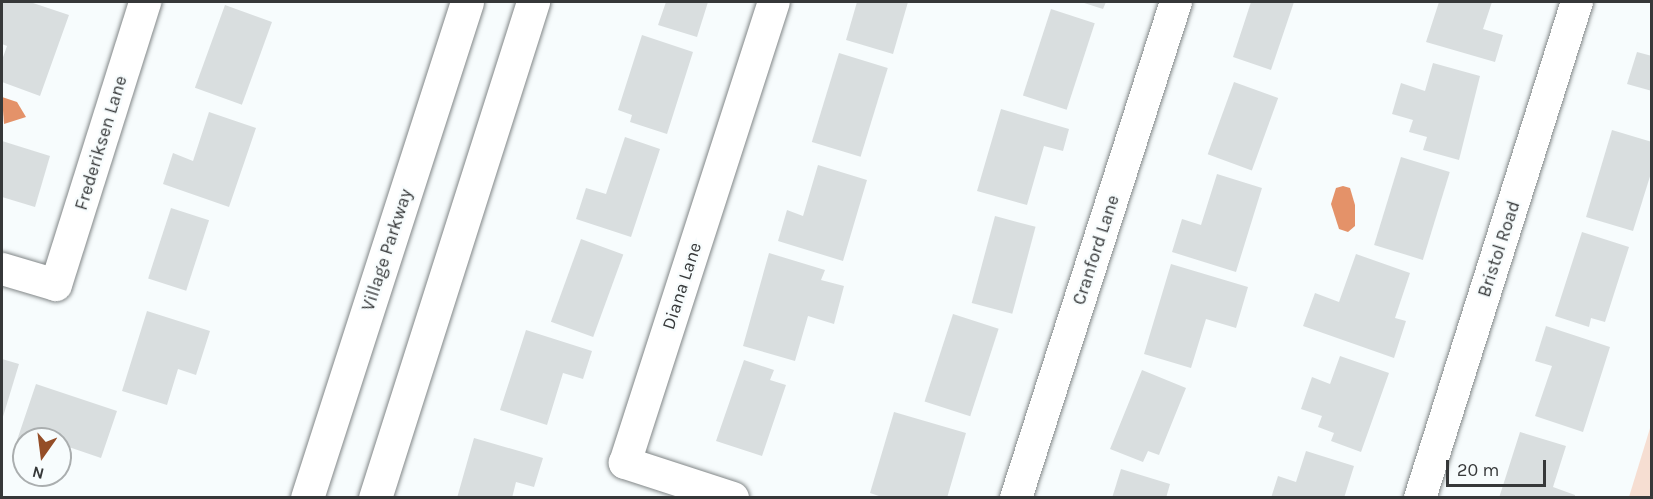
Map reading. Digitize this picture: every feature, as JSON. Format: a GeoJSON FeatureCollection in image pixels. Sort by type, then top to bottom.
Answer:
{"type":"FeatureCollection","features":[{"type":"Feature","properties":{"kind":"street","name":"Frederiksen Lane"},"geometry":{"type":"LineString","coordinates":[[2,270],[56,285],[145,2]]}},
{"type":"Feature","properties":{"kind":"street","name":"Village Parkway"},"geometry":{"type":"LineString","coordinates":[[307,498],[467,2]]}},
{"type":"Feature","properties":{"kind":"street"},"geometry":{"type":"LineString","coordinates":[[375,498],[533,2]]}},
{"type":"Feature","properties":{"kind":"street","name":"Diana Lane"},"geometry":{"type":"LineString","coordinates":[[733,498],[625,463],[774,2]]}},
{"type":"Feature","properties":{"kind":"street","name":"Cranford Lane"},"geometry":{"type":"LineString","coordinates":[[1017,498],[1176,2]]}},
{"type":"Feature","properties":{"kind":"street","name":"Bristol Road"},"geometry":{"type":"LineString","coordinates":[[1420,498],[1577,2]]}},
{"type":"Feature","properties":{"kind":"shaded area"},"geometry":{"type":"Polygon","coordinates":[[[2,97],[17,102],[26,117],[4,124],[2,97]]]}},
{"type":"Feature","properties":{"kind":"shaded area"},"geometry":{"type":"Polygon","coordinates":[[[1343,186],[1350,188],[1355,205],[1355,226],[1348,232],[1339,229],[1331,204],[1336,188],[1343,186]]]}},
{"type":"Feature","properties":{"kind":"shaded area"},"geometry":{"type":"Polygon","coordinates":[[[1651,425],[1651,497],[1629,497],[1651,425]]]}},
{"type":"Feature","properties":{"kind":"building"},"geometry":{"type":"Polygon","coordinates":[[[2,2],[30,2],[69,15],[40,96],[2,82],[2,60],[7,46],[2,44],[2,2]]]}},
{"type":"Feature","properties":{"kind":"building"},"geometry":{"type":"Polygon","coordinates":[[[666,2],[708,2],[697,37],[658,25],[666,2]]]}},
{"type":"Feature","properties":{"kind":"building"},"geometry":{"type":"Polygon","coordinates":[[[857,2],[908,2],[893,54],[846,40],[857,2]]]}},
{"type":"Feature","properties":{"kind":"building"},"geometry":{"type":"Polygon","coordinates":[[[1081,2],[1106,2],[1103,9],[1081,2]]]}},
{"type":"Feature","properties":{"kind":"building"},"geometry":{"type":"Polygon","coordinates":[[[1251,2],[1294,2],[1271,70],[1233,57],[1251,2]]]}},
{"type":"Feature","properties":{"kind":"building"},"geometry":{"type":"Polygon","coordinates":[[[1439,2],[1492,2],[1483,29],[1503,35],[1495,62],[1426,42],[1439,2]]]}},
{"type":"Feature","properties":{"kind":"building"},"geometry":{"type":"Polygon","coordinates":[[[225,5],[272,22],[242,105],[195,88],[225,5]]]}},
{"type":"Feature","properties":{"kind":"building"},"geometry":{"type":"Polygon","coordinates":[[[1051,9],[1095,23],[1067,110],[1023,96],[1051,9]]]}},
{"type":"Feature","properties":{"kind":"building"},"geometry":{"type":"Polygon","coordinates":[[[642,35],[693,52],[667,134],[630,122],[632,115],[618,110],[642,35]]]}},
{"type":"Feature","properties":{"kind":"building"},"geometry":{"type":"Polygon","coordinates":[[[1637,52],[1652,56],[1652,91],[1627,84],[1637,52]]]}},
{"type":"Feature","properties":{"kind":"building"},"geometry":{"type":"Polygon","coordinates":[[[839,53],[888,68],[861,157],[812,142],[839,53]]]}},
{"type":"Feature","properties":{"kind":"building"},"geometry":{"type":"Polygon","coordinates":[[[1433,63],[1480,76],[1459,160],[1423,150],[1427,137],[1409,132],[1413,120],[1392,114],[1401,83],[1425,91],[1433,63]]]}},
{"type":"Feature","properties":{"kind":"building"},"geometry":{"type":"Polygon","coordinates":[[[1234,82],[1278,98],[1252,170],[1208,154],[1234,82]]]}},
{"type":"Feature","properties":{"kind":"building"},"geometry":{"type":"Polygon","coordinates":[[[1001,109],[1069,129],[1063,151],[1044,146],[1027,205],[977,191],[1001,109]]]}},
{"type":"Feature","properties":{"kind":"building"},"geometry":{"type":"Polygon","coordinates":[[[209,112],[256,128],[229,207],[163,184],[173,153],[193,161],[209,112]]]}},
{"type":"Feature","properties":{"kind":"building"},"geometry":{"type":"Polygon","coordinates":[[[1612,130],[1652,142],[1652,170],[1633,231],[1586,217],[1612,130]]]}},
{"type":"Feature","properties":{"kind":"building"},"geometry":{"type":"Polygon","coordinates":[[[625,137],[660,149],[631,237],[576,219],[586,188],[606,194],[625,137]]]}},
{"type":"Feature","properties":{"kind":"building"},"geometry":{"type":"Polygon","coordinates":[[[2,141],[50,156],[35,207],[2,197],[2,141]]]}},
{"type":"Feature","properties":{"kind":"building"},"geometry":{"type":"Polygon","coordinates":[[[1401,157],[1450,172],[1423,260],[1374,245],[1401,157]]]}},
{"type":"Feature","properties":{"kind":"building"},"geometry":{"type":"Polygon","coordinates":[[[818,165],[867,180],[843,261],[778,241],[787,210],[803,216],[818,165]]]}},
{"type":"Feature","properties":{"kind":"building"},"geometry":{"type":"Polygon","coordinates":[[[1217,174],[1262,188],[1236,272],[1172,252],[1182,219],[1201,225],[1217,174]]]}},
{"type":"Feature","properties":{"kind":"building"},"geometry":{"type":"Polygon","coordinates":[[[171,208],[209,220],[186,291],[148,278],[171,208]]]}},
{"type":"Feature","properties":{"kind":"building"},"geometry":{"type":"Polygon","coordinates":[[[995,216],[1036,227],[1012,314],[972,303],[995,216]]]}},
{"type":"Feature","properties":{"kind":"building"},"geometry":{"type":"Polygon","coordinates":[[[1582,232],[1629,247],[1605,322],[1591,318],[1589,327],[1555,316],[1582,232]]]}},
{"type":"Feature","properties":{"kind":"building"},"geometry":{"type":"Polygon","coordinates":[[[581,239],[623,254],[593,337],[551,322],[581,239]]]}},
{"type":"Feature","properties":{"kind":"building"},"geometry":{"type":"Polygon","coordinates":[[[769,253],[825,270],[821,280],[844,286],[834,324],[808,316],[795,361],[743,346],[769,253]]]}},
{"type":"Feature","properties":{"kind":"building"},"geometry":{"type":"Polygon","coordinates":[[[1356,254],[1410,273],[1395,318],[1406,321],[1394,358],[1303,326],[1315,293],[1339,302],[1356,254]]]}},
{"type":"Feature","properties":{"kind":"building"},"geometry":{"type":"Polygon","coordinates":[[[1171,264],[1248,287],[1236,328],[1206,319],[1191,368],[1144,354],[1171,264]]]}},
{"type":"Feature","properties":{"kind":"building"},"geometry":{"type":"Polygon","coordinates":[[[147,311],[210,331],[196,375],[178,369],[167,405],[122,391],[147,311]]]}},
{"type":"Feature","properties":{"kind":"building"},"geometry":{"type":"Polygon","coordinates":[[[953,314],[999,329],[970,416],[925,401],[953,314]]]}},
{"type":"Feature","properties":{"kind":"building"},"geometry":{"type":"Polygon","coordinates":[[[1546,326],[1610,347],[1583,432],[1535,416],[1552,366],[1535,361],[1546,326]]]}},
{"type":"Feature","properties":{"kind":"building"},"geometry":{"type":"Polygon","coordinates":[[[526,330],[592,351],[583,379],[563,373],[547,425],[500,410],[526,330]]]}},
{"type":"Feature","properties":{"kind":"building"},"geometry":{"type":"Polygon","coordinates":[[[1340,356],[1389,373],[1361,452],[1331,441],[1334,433],[1318,427],[1322,416],[1301,409],[1312,377],[1330,384],[1340,356]]]}},
{"type":"Feature","properties":{"kind":"building"},"geometry":{"type":"Polygon","coordinates":[[[2,359],[19,364],[2,420],[2,359]]]}},
{"type":"Feature","properties":{"kind":"building"},"geometry":{"type":"Polygon","coordinates":[[[744,360],[774,370],[770,380],[786,385],[762,456],[716,441],[744,360]]]}},
{"type":"Feature","properties":{"kind":"building"},"geometry":{"type":"Polygon","coordinates":[[[1142,370],[1186,388],[1159,455],[1148,451],[1143,462],[1110,449],[1142,370]]]}},
{"type":"Feature","properties":{"kind":"building"},"geometry":{"type":"Polygon","coordinates":[[[36,384],[117,411],[101,458],[72,448],[72,427],[21,427],[36,384]]]}},
{"type":"Feature","properties":{"kind":"building"},"geometry":{"type":"Polygon","coordinates":[[[894,412],[966,433],[947,498],[885,498],[870,493],[894,412]]]}},
{"type":"Feature","properties":{"kind":"building"},"geometry":{"type":"Polygon","coordinates":[[[1520,432],[1566,446],[1553,487],[1575,495],[1575,498],[1499,498],[1520,432]]]}},
{"type":"Feature","properties":{"kind":"building"},"geometry":{"type":"Polygon","coordinates":[[[474,438],[543,458],[534,487],[516,482],[512,498],[457,498],[474,438]]]}},
{"type":"Feature","properties":{"kind":"building"},"geometry":{"type":"Polygon","coordinates":[[[1306,451],[1354,466],[1344,498],[1271,498],[1278,476],[1296,482],[1306,451]]]}},
{"type":"Feature","properties":{"kind":"building"},"geometry":{"type":"Polygon","coordinates":[[[1121,469],[1170,484],[1166,498],[1112,498],[1121,469]]]}}]}
